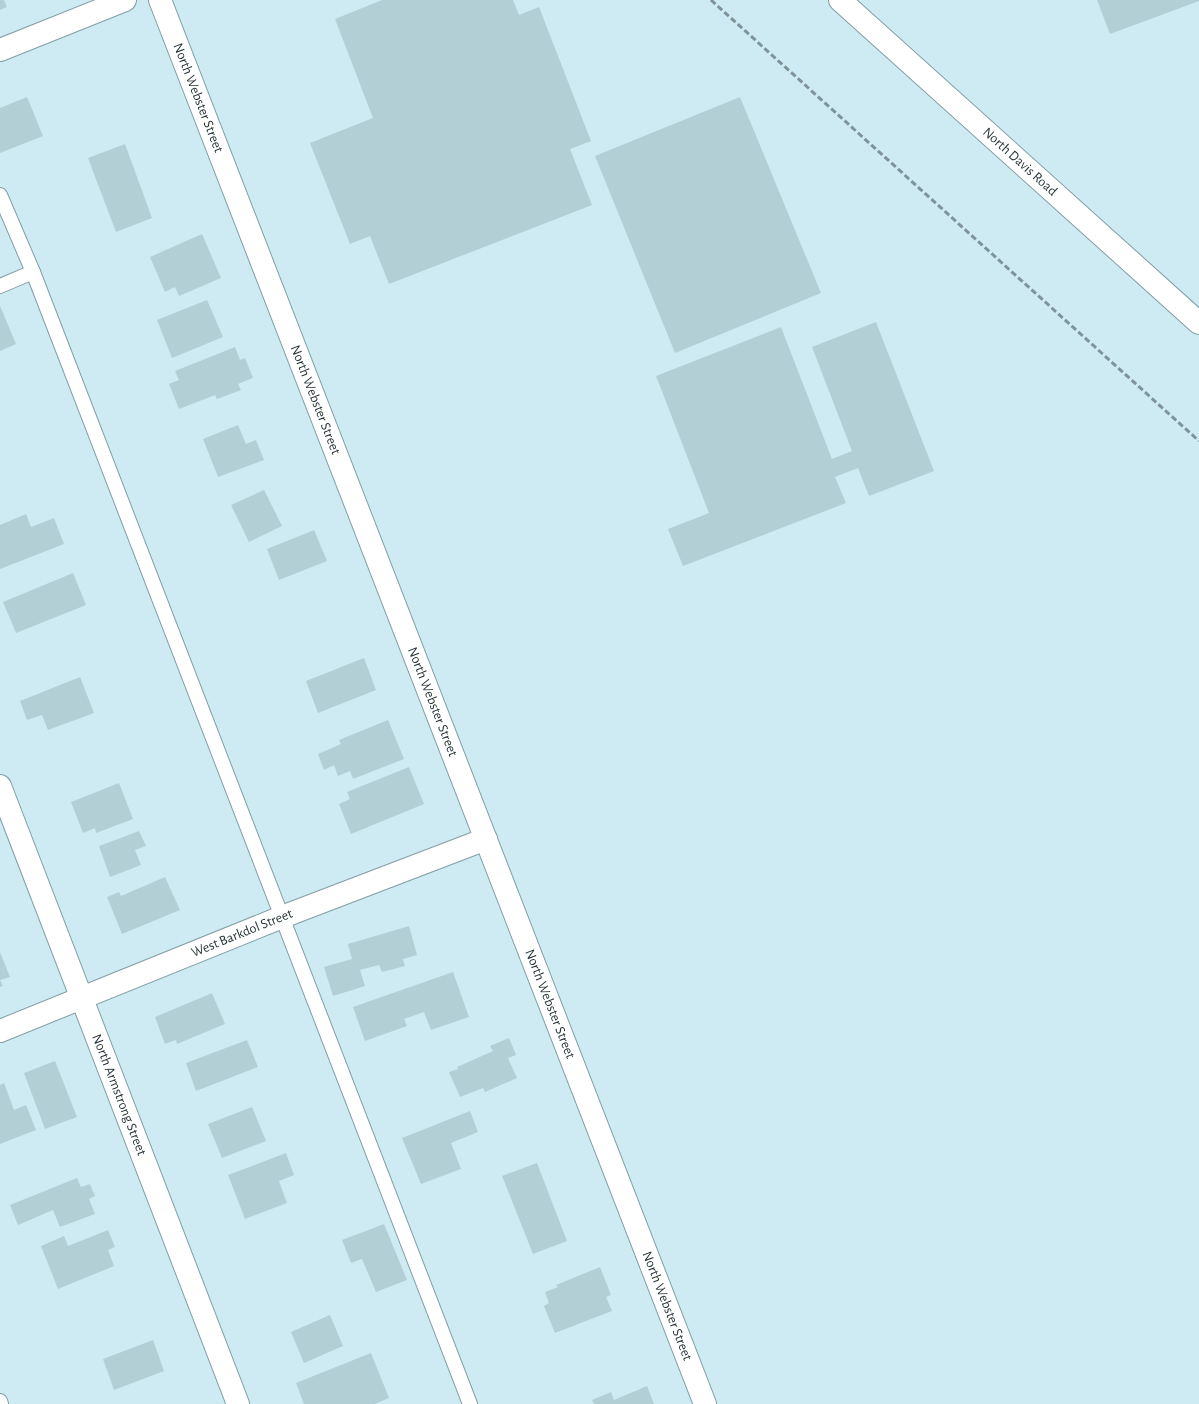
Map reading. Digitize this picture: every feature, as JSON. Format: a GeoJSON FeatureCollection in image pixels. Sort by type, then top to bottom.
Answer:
{"type":"FeatureCollection","features":[{"type":"Feature","properties":{"kind":"street"},"geometry":{"type":"LineString","coordinates":[[0,50],[125,0]]}},
{"type":"Feature","properties":{"kind":"street","name":"North Webster Street"},"geometry":{"type":"LineString","coordinates":[[160,0],[705,1404]]}},
{"type":"Feature","properties":{"kind":"street","name":"North Davis Road"},"geometry":{"type":"LineString","coordinates":[[840,0],[1199,323]]}},
{"type":"Feature","properties":{"kind":"street","name":"North Armstrong Street"},"geometry":{"type":"LineString","coordinates":[[0,786],[238,1404]]}},
{"type":"Feature","properties":{"kind":"street","name":"West Barkdol Street"},"geometry":{"type":"LineString","coordinates":[[0,1032],[282,917],[486,838]]}},
{"type":"Feature","properties":{"kind":"lane"},"geometry":{"type":"LineString","coordinates":[[0,195],[33,272],[470,1404]]}},
{"type":"Feature","properties":{"kind":"lane"},"geometry":{"type":"LineString","coordinates":[[0,286],[33,272]]}},
{"type":"Feature","properties":{"kind":"building"},"geometry":{"type":"Polygon","coordinates":[[[0,0],[4,0],[7,7],[0,10],[0,0]]]}},
{"type":"Feature","properties":{"kind":"building"},"geometry":{"type":"Polygon","coordinates":[[[382,0],[513,0],[519,15],[539,7],[591,141],[570,149],[592,205],[389,284],[370,236],[350,244],[310,143],[373,118],[335,19],[382,0]]]}},
{"type":"Feature","properties":{"kind":"building"},"geometry":{"type":"Polygon","coordinates":[[[1097,0],[1199,0],[1199,1],[1110,34],[1097,0]]]}},
{"type":"Feature","properties":{"kind":"building"},"geometry":{"type":"Polygon","coordinates":[[[27,97],[43,136],[0,153],[0,108],[27,97]]]}},
{"type":"Feature","properties":{"kind":"building"},"geometry":{"type":"Polygon","coordinates":[[[740,97],[821,293],[675,353],[595,156],[740,97]]]}},
{"type":"Feature","properties":{"kind":"building"},"geometry":{"type":"Polygon","coordinates":[[[125,144],[152,218],[116,232],[88,158],[125,144]]]}},
{"type":"Feature","properties":{"kind":"building"},"geometry":{"type":"Polygon","coordinates":[[[202,234],[221,278],[179,296],[175,287],[165,292],[150,257],[202,234]]]}},
{"type":"Feature","properties":{"kind":"building"},"geometry":{"type":"Polygon","coordinates":[[[207,300],[223,337],[172,358],[157,320],[207,300]]]}},
{"type":"Feature","properties":{"kind":"building"},"geometry":{"type":"Polygon","coordinates":[[[0,306],[16,344],[0,351],[0,306]]]}},
{"type":"Feature","properties":{"kind":"building"},"geometry":{"type":"Polygon","coordinates":[[[876,322],[934,471],[869,496],[858,468],[835,477],[846,503],[683,566],[668,529],[709,513],[656,376],[781,327],[832,459],[852,451],[812,347],[876,322]]]}},
{"type":"Feature","properties":{"kind":"building"},"geometry":{"type":"Polygon","coordinates":[[[235,347],[240,360],[245,358],[253,378],[238,384],[241,390],[217,399],[215,395],[179,409],[169,384],[179,380],[175,371],[235,347]]]}},
{"type":"Feature","properties":{"kind":"building"},"geometry":{"type":"Polygon","coordinates":[[[238,425],[246,444],[256,440],[264,460],[218,477],[203,439],[238,425]]]}},
{"type":"Feature","properties":{"kind":"building"},"geometry":{"type":"Polygon","coordinates":[[[264,490],[282,526],[249,542],[231,505],[264,490]]]}},
{"type":"Feature","properties":{"kind":"building"},"geometry":{"type":"Polygon","coordinates":[[[26,514],[31,527],[54,518],[64,544],[0,569],[0,525],[26,514]]]}},
{"type":"Feature","properties":{"kind":"building"},"geometry":{"type":"Polygon","coordinates":[[[314,530],[327,561],[279,580],[267,549],[314,530]]]}},
{"type":"Feature","properties":{"kind":"building"},"geometry":{"type":"Polygon","coordinates":[[[73,573],[86,605],[16,633],[3,602],[73,573]]]}},
{"type":"Feature","properties":{"kind":"building"},"geometry":{"type":"Polygon","coordinates":[[[364,658],[376,690],[318,713],[306,681],[364,658]]]}},
{"type":"Feature","properties":{"kind":"building"},"geometry":{"type":"Polygon","coordinates":[[[80,677],[94,713],[48,730],[42,715],[27,720],[20,701],[80,677]]]}},
{"type":"Feature","properties":{"kind":"building"},"geometry":{"type":"Polygon","coordinates":[[[388,720],[404,759],[353,779],[350,771],[338,776],[334,765],[324,770],[318,754],[341,744],[339,740],[388,720]]]}},
{"type":"Feature","properties":{"kind":"building"},"geometry":{"type":"Polygon","coordinates":[[[409,767],[424,804],[351,834],[339,804],[350,799],[347,792],[409,767]]]}},
{"type":"Feature","properties":{"kind":"building"},"geometry":{"type":"Polygon","coordinates":[[[119,783],[133,819],[96,833],[95,828],[83,833],[71,802],[119,783]]]}},
{"type":"Feature","properties":{"kind":"building"},"geometry":{"type":"Polygon","coordinates":[[[139,831],[146,846],[135,850],[141,865],[110,877],[99,846],[139,831]]]}},
{"type":"Feature","properties":{"kind":"building"},"geometry":{"type":"Polygon","coordinates":[[[165,877],[180,910],[122,934],[107,897],[119,892],[121,896],[165,877]]]}},
{"type":"Feature","properties":{"kind":"building"},"geometry":{"type":"Polygon","coordinates":[[[409,926],[417,955],[403,959],[405,966],[382,972],[379,965],[360,970],[365,986],[333,996],[324,967],[352,959],[348,944],[409,926]]]}},
{"type":"Feature","properties":{"kind":"building"},"geometry":{"type":"Polygon","coordinates":[[[0,952],[10,977],[0,980],[0,952]]]}},
{"type":"Feature","properties":{"kind":"building"},"geometry":{"type":"Polygon","coordinates":[[[453,972],[469,1017],[431,1030],[424,1012],[404,1019],[407,1026],[365,1041],[353,1007],[453,972]]]}},
{"type":"Feature","properties":{"kind":"building"},"geometry":{"type":"Polygon","coordinates":[[[0,980],[3,986],[0,987],[0,980]]]}},
{"type":"Feature","properties":{"kind":"building"},"geometry":{"type":"Polygon","coordinates":[[[212,993],[225,1024],[177,1044],[176,1040],[165,1044],[155,1017],[212,993]]]}},
{"type":"Feature","properties":{"kind":"building"},"geometry":{"type":"Polygon","coordinates":[[[509,1038],[516,1055],[508,1058],[517,1078],[485,1092],[483,1088],[460,1097],[449,1072],[493,1051],[490,1046],[509,1038]]]}},
{"type":"Feature","properties":{"kind":"building"},"geometry":{"type":"Polygon","coordinates":[[[247,1040],[258,1067],[196,1091],[186,1063],[247,1040]]]}},
{"type":"Feature","properties":{"kind":"building"},"geometry":{"type":"Polygon","coordinates":[[[55,1061],[77,1117],[45,1129],[24,1073],[55,1061]]]}},
{"type":"Feature","properties":{"kind":"building"},"geometry":{"type":"Polygon","coordinates":[[[4,1083],[14,1110],[26,1105],[36,1130],[0,1144],[0,1085],[4,1083]]]}},
{"type":"Feature","properties":{"kind":"building"},"geometry":{"type":"Polygon","coordinates":[[[252,1107],[266,1141],[222,1158],[208,1124],[252,1107]]]}},
{"type":"Feature","properties":{"kind":"building"},"geometry":{"type":"Polygon","coordinates":[[[470,1111],[478,1132],[451,1143],[461,1169],[421,1184],[402,1138],[470,1111]]]}},
{"type":"Feature","properties":{"kind":"building"},"geometry":{"type":"Polygon","coordinates":[[[286,1153],[294,1175],[279,1181],[287,1203],[245,1219],[228,1175],[286,1153]]]}},
{"type":"Feature","properties":{"kind":"building"},"geometry":{"type":"Polygon","coordinates":[[[537,1163],[567,1241],[533,1254],[502,1176],[537,1163]]]}},
{"type":"Feature","properties":{"kind":"building"},"geometry":{"type":"Polygon","coordinates":[[[77,1178],[81,1187],[90,1184],[95,1196],[89,1199],[95,1214],[60,1227],[53,1210],[18,1225],[10,1205],[77,1178]]]}},
{"type":"Feature","properties":{"kind":"building"},"geometry":{"type":"Polygon","coordinates":[[[384,1224],[407,1280],[376,1292],[362,1259],[351,1263],[342,1240],[384,1224]]]}},
{"type":"Feature","properties":{"kind":"building"},"geometry":{"type":"Polygon","coordinates":[[[108,1230],[115,1247],[108,1250],[114,1266],[58,1289],[41,1246],[64,1236],[68,1246],[108,1230]]]}},
{"type":"Feature","properties":{"kind":"building"},"geometry":{"type":"Polygon","coordinates":[[[600,1267],[611,1295],[606,1297],[612,1311],[555,1333],[544,1306],[549,1303],[545,1292],[558,1287],[556,1285],[600,1267]]]}},
{"type":"Feature","properties":{"kind":"building"},"geometry":{"type":"Polygon","coordinates":[[[330,1315],[343,1346],[304,1363],[291,1332],[330,1315]]]}},
{"type":"Feature","properties":{"kind":"building"},"geometry":{"type":"Polygon","coordinates":[[[153,1340],[164,1371],[114,1390],[103,1359],[153,1340]]]}},
{"type":"Feature","properties":{"kind":"building"},"geometry":{"type":"Polygon","coordinates":[[[371,1353],[389,1398],[375,1404],[304,1404],[296,1383],[371,1353]]]}},
{"type":"Feature","properties":{"kind":"building"},"geometry":{"type":"Polygon","coordinates":[[[647,1386],[654,1404],[594,1404],[592,1400],[611,1392],[614,1400],[647,1386]]]}},
{"type":"Feature","properties":{"kind":"railway"},"geometry":{"type":"LineString","coordinates":[[711,0],[1199,441]]}}]}
